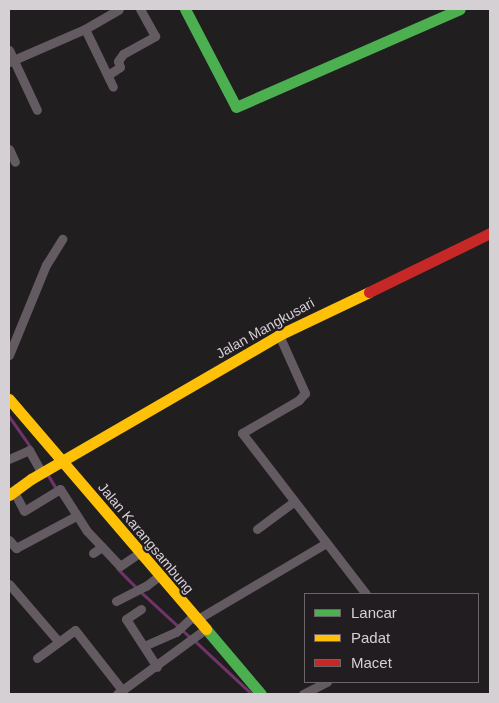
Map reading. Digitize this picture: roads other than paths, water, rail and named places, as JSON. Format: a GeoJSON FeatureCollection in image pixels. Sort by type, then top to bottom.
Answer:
{"type":"FeatureCollection","features":[{"type":"Feature","properties":{"kind":"street"},"geometry":{"type":"LineString","coordinates":[[11,60],[85,29],[119,9]]}},
{"type":"Feature","properties":{"kind":"street"},"geometry":{"type":"LineString","coordinates":[[108,75],[120,68],[118,61],[123,54],[155,36],[140,9]]}},
{"type":"Feature","properties":{"kind":"street"},"geometry":{"type":"LineString","coordinates":[[185,9],[236,107],[460,9]]}},
{"type":"Feature","properties":{"kind":"street"},"geometry":{"type":"LineString","coordinates":[[85,29],[114,87]]}},
{"type":"Feature","properties":{"kind":"street"},"geometry":{"type":"LineString","coordinates":[[9,50],[11,60],[37,110]]}},
{"type":"Feature","properties":{"kind":"street"},"geometry":{"type":"LineString","coordinates":[[9,149],[15,162]]}},
{"type":"Feature","properties":{"kind":"street","name":"Jalan Mangkusari"},"geometry":{"type":"LineString","coordinates":[[11,493],[61,461],[279,335],[490,233]]}},
{"type":"Feature","properties":{"kind":"street"},"geometry":{"type":"LineString","coordinates":[[9,355],[46,265],[62,239]]}},
{"type":"Feature","properties":{"kind":"street"},"geometry":{"type":"LineString","coordinates":[[279,335],[305,393],[298,400],[242,433],[292,503],[365,593]]}},
{"type":"Feature","properties":{"kind":"street","name":"Jalan Karangsambung"},"geometry":{"type":"LineString","coordinates":[[9,399],[159,576],[191,620],[197,636],[261,694]]}},
{"type":"Feature","properties":{"kind":"street"},"geometry":{"type":"LineString","coordinates":[[9,459],[29,450],[45,471]]}},
{"type":"Feature","properties":{"kind":"street"},"geometry":{"type":"LineString","coordinates":[[11,493],[24,511],[60,489],[98,550],[121,567],[139,553]]}},
{"type":"Feature","properties":{"kind":"street"},"geometry":{"type":"LineString","coordinates":[[257,529],[292,503]]}},
{"type":"Feature","properties":{"kind":"street"},"geometry":{"type":"LineString","coordinates":[[9,540],[16,548],[76,516]]}},
{"type":"Feature","properties":{"kind":"street"},"geometry":{"type":"LineString","coordinates":[[144,646],[176,632],[191,620],[326,543]]}},
{"type":"Feature","properties":{"kind":"street"},"geometry":{"type":"LineString","coordinates":[[116,601],[146,586],[159,576]]}},
{"type":"Feature","properties":{"kind":"street"},"geometry":{"type":"LineString","coordinates":[[9,584],[58,642]]}},
{"type":"Feature","properties":{"kind":"street"},"geometry":{"type":"LineString","coordinates":[[141,609],[126,618],[157,667]]}},
{"type":"Feature","properties":{"kind":"street"},"geometry":{"type":"LineString","coordinates":[[37,658],[72,630],[76,631],[120,692],[157,667],[197,636]]}},
{"type":"Feature","properties":{"kind":"street"},"geometry":{"type":"LineString","coordinates":[[303,694],[325,683]]}},
{"type":"Feature","properties":{"kind":"waterway"},"geometry":{"type":"LineString","coordinates":[[9,416],[31,447]]}},
{"type":"Feature","properties":{"kind":"waterway"},"geometry":{"type":"LineString","coordinates":[[47,473],[56,488]]}},
{"type":"Feature","properties":{"kind":"waterway"},"geometry":{"type":"LineString","coordinates":[[118,569],[137,588]]}},
{"type":"Feature","properties":{"kind":"waterway"},"geometry":{"type":"LineString","coordinates":[[141,592],[190,637]]}},
{"type":"Feature","properties":{"kind":"waterway"},"geometry":{"type":"LineString","coordinates":[[195,641],[252,694]]}}]}
